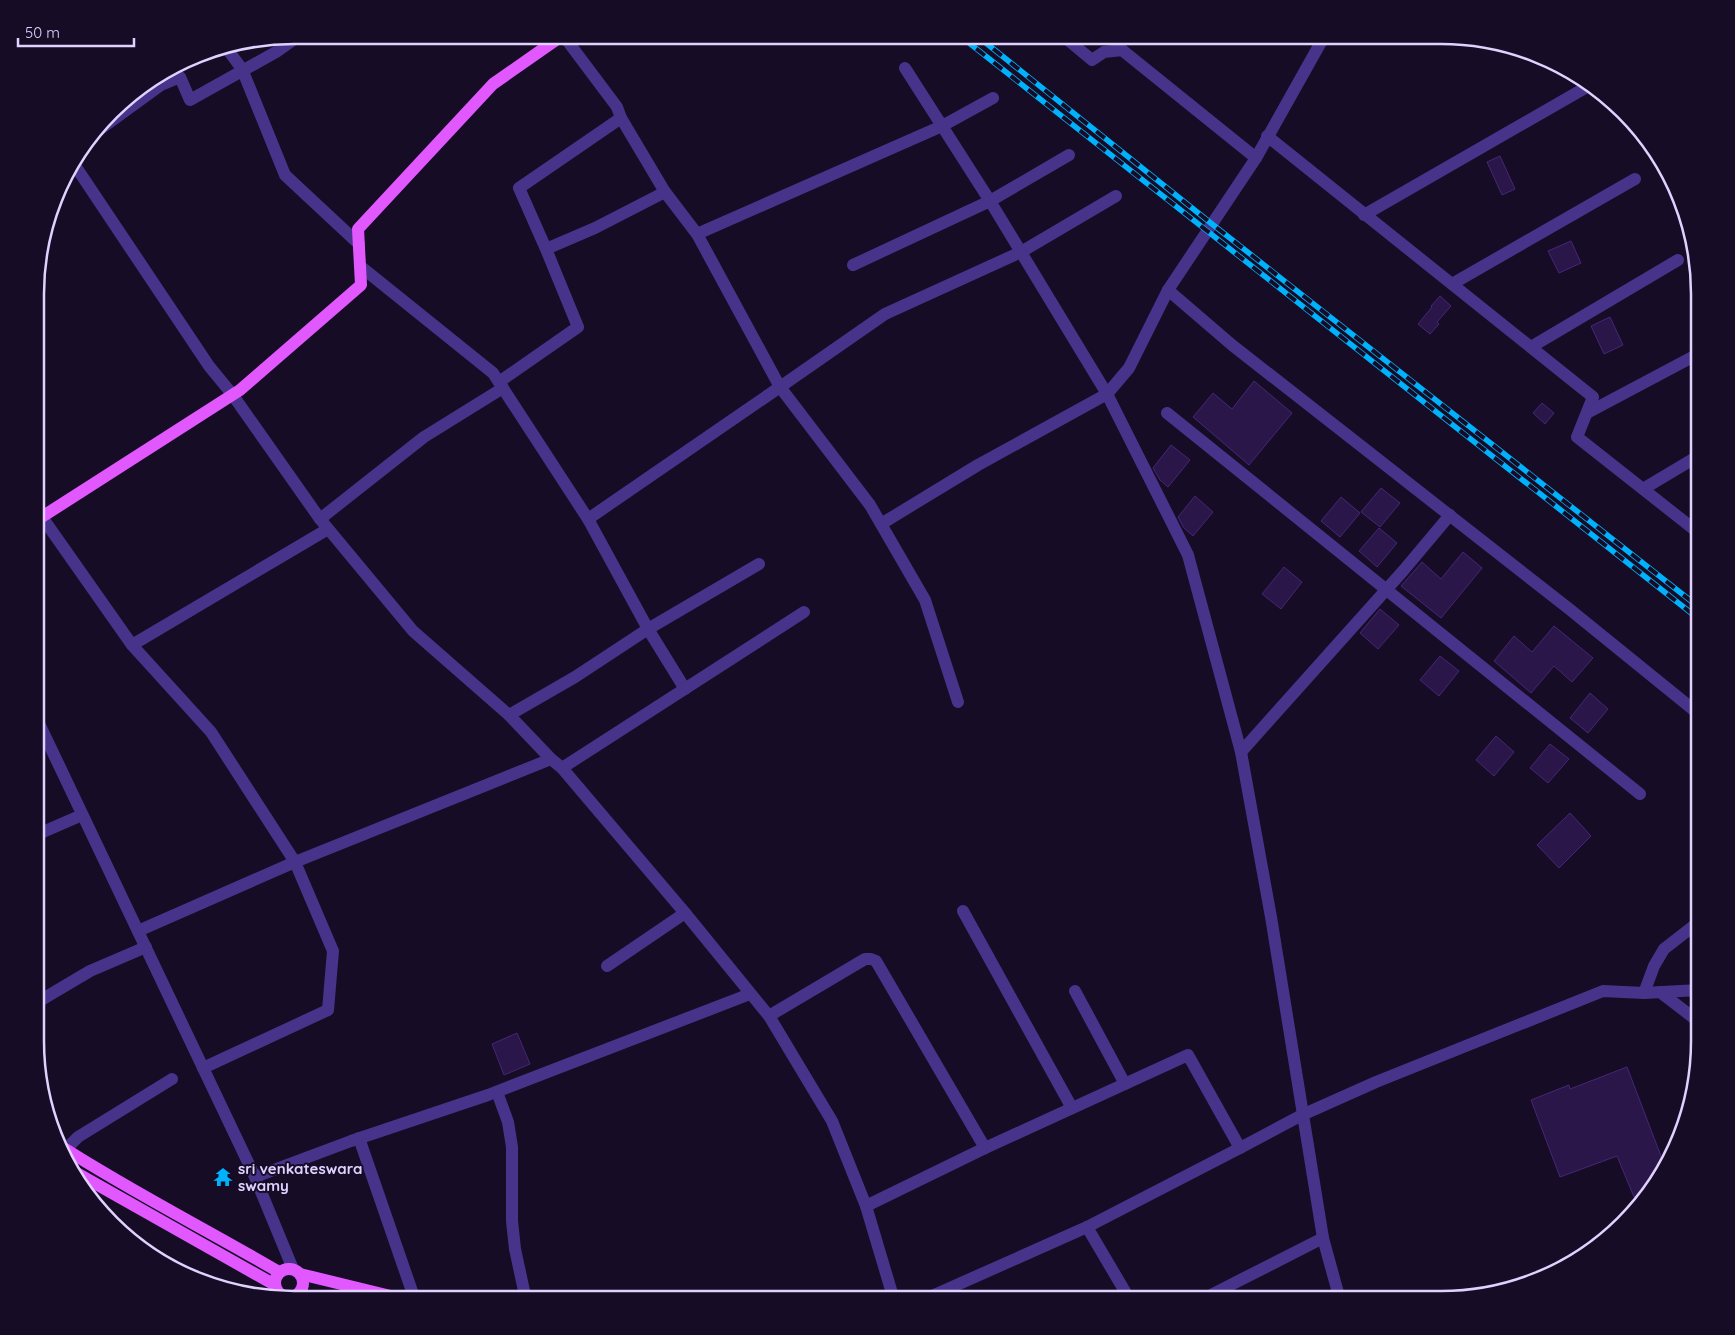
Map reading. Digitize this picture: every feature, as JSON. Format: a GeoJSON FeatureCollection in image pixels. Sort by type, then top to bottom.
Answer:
{"type":"FeatureCollection","features":[{"type":"Feature","properties":{"kind":"main road"},"geometry":{"type":"LineString","coordinates":[[44,515],[232,394],[361,284],[358,229],[493,84],[550,44]]}},
{"type":"Feature","properties":{"kind":"main road"},"geometry":{"type":"LineString","coordinates":[[70,1154],[129,1189],[279,1272]]}},
{"type":"Feature","properties":{"kind":"main road"},"geometry":{"type":"LineString","coordinates":[[84,1177],[275,1285]]}},
{"type":"Feature","properties":{"kind":"main road"},"geometry":{"type":"LineString","coordinates":[[278,1291],[275,1285],[276,1276],[279,1272],[288,1268],[296,1272],[371,1291]]}},
{"type":"Feature","properties":{"kind":"main road"},"geometry":{"type":"LineString","coordinates":[[296,1272],[303,1282],[300,1291]]}},
{"type":"Feature","properties":{"kind":"street"},"geometry":{"type":"LineString","coordinates":[[117,117],[161,85],[180,77],[190,100],[287,44]]}},
{"type":"Feature","properties":{"kind":"street"},"geometry":{"type":"LineString","coordinates":[[570,44],[617,107],[621,118],[665,192],[697,234],[780,386],[870,505],[925,600],[958,702]]}},
{"type":"Feature","properties":{"kind":"street"},"geometry":{"type":"LineString","coordinates":[[1073,44],[1092,60],[1104,52],[1122,50],[1256,158]]}},
{"type":"Feature","properties":{"kind":"street"},"geometry":{"type":"LineString","coordinates":[[881,524],[978,466],[1107,394],[1129,368],[1168,290],[1256,158],[1320,44]]}},
{"type":"Feature","properties":{"kind":"street"},"geometry":{"type":"LineString","coordinates":[[229,52],[242,70],[286,175],[359,244]]}},
{"type":"Feature","properties":{"kind":"street"},"geometry":{"type":"LineString","coordinates":[[905,68],[990,201],[1107,394],[1188,554],[1241,752],[1272,917],[1323,1238],[1338,1291]]}},
{"type":"Feature","properties":{"kind":"street"},"geometry":{"type":"LineString","coordinates":[[1364,215],[1584,89]]}},
{"type":"Feature","properties":{"kind":"street"},"geometry":{"type":"LineString","coordinates":[[697,234],[942,126],[993,98]]}},
{"type":"Feature","properties":{"kind":"street"},"geometry":{"type":"LineString","coordinates":[[132,645],[324,524],[424,437],[501,385],[578,327],[546,249],[518,188],[621,118]]}},
{"type":"Feature","properties":{"kind":"street"},"geometry":{"type":"LineString","coordinates":[[1267,136],[1593,397],[1577,437],[1691,527]]}},
{"type":"Feature","properties":{"kind":"street"},"geometry":{"type":"LineString","coordinates":[[853,264],[990,201],[1069,155]]}},
{"type":"Feature","properties":{"kind":"street"},"geometry":{"type":"LineString","coordinates":[[77,168],[209,366],[232,394],[324,524],[413,632],[509,715],[562,768],[685,913],[769,1016],[832,1121],[866,1206],[891,1291]]}},
{"type":"Feature","properties":{"kind":"street"},"geometry":{"type":"LineString","coordinates":[[1452,284],[1635,180]]}},
{"type":"Feature","properties":{"kind":"street"},"geometry":{"type":"LineString","coordinates":[[546,249],[595,228],[665,192]]}},
{"type":"Feature","properties":{"kind":"street"},"geometry":{"type":"LineString","coordinates":[[588,519],[886,314],[1020,252],[1116,196]]}},
{"type":"Feature","properties":{"kind":"street"},"geometry":{"type":"LineString","coordinates":[[1531,347],[1678,260]]}},
{"type":"Feature","properties":{"kind":"street"},"geometry":{"type":"LineString","coordinates":[[360,266],[493,373],[588,519],[648,629],[685,689]]}},
{"type":"Feature","properties":{"kind":"street"},"geometry":{"type":"LineString","coordinates":[[1168,290],[1232,345],[1575,614],[1691,708]]}},
{"type":"Feature","properties":{"kind":"street"},"geometry":{"type":"LineString","coordinates":[[1586,413],[1691,359]]}},
{"type":"Feature","properties":{"kind":"street"},"geometry":{"type":"LineString","coordinates":[[1167,413],[1640,794]]}},
{"type":"Feature","properties":{"kind":"street"},"geometry":{"type":"LineString","coordinates":[[1643,489],[1691,460]]}},
{"type":"Feature","properties":{"kind":"street"},"geometry":{"type":"LineString","coordinates":[[1241,752],[1387,590],[1450,516]]}},
{"type":"Feature","properties":{"kind":"street"},"geometry":{"type":"LineString","coordinates":[[44,525],[132,645],[211,732],[295,862],[332,951],[328,1010],[203,1068]]}},
{"type":"Feature","properties":{"kind":"street"},"geometry":{"type":"LineString","coordinates":[[509,715],[575,676],[648,629],[759,564]]}},
{"type":"Feature","properties":{"kind":"street"},"geometry":{"type":"LineString","coordinates":[[562,768],[804,612]]}},
{"type":"Feature","properties":{"kind":"street"},"geometry":{"type":"LineString","coordinates":[[44,744],[82,815],[256,1177],[296,1272]]}},
{"type":"Feature","properties":{"kind":"street"},"geometry":{"type":"LineString","coordinates":[[138,931],[295,862],[551,759]]}},
{"type":"Feature","properties":{"kind":"street"},"geometry":{"type":"LineString","coordinates":[[44,832],[82,815]]}},
{"type":"Feature","properties":{"kind":"street"},"geometry":{"type":"LineString","coordinates":[[963,911],[1072,1108]]}},
{"type":"Feature","properties":{"kind":"street"},"geometry":{"type":"LineString","coordinates":[[607,966],[685,913]]}},
{"type":"Feature","properties":{"kind":"street"},"geometry":{"type":"LineString","coordinates":[[1644,993],[1654,966],[1664,949],[1691,928]]}},
{"type":"Feature","properties":{"kind":"street"},"geometry":{"type":"LineString","coordinates":[[44,998],[90,970],[146,947]]}},
{"type":"Feature","properties":{"kind":"street"},"geometry":{"type":"LineString","coordinates":[[769,1016],[865,959],[871,959],[876,962],[985,1148]]}},
{"type":"Feature","properties":{"kind":"street"},"geometry":{"type":"LineString","coordinates":[[943,1291],[1088,1227],[1302,1115],[1376,1082],[1603,990],[1644,993],[1691,990]]}},
{"type":"Feature","properties":{"kind":"street"},"geometry":{"type":"LineString","coordinates":[[1075,991],[1125,1084]]}},
{"type":"Feature","properties":{"kind":"street"},"geometry":{"type":"LineString","coordinates":[[1660,992],[1691,1015]]}},
{"type":"Feature","properties":{"kind":"street"},"geometry":{"type":"LineString","coordinates":[[256,1177],[359,1138],[497,1092],[750,994]]}},
{"type":"Feature","properties":{"kind":"street"},"geometry":{"type":"LineString","coordinates":[[866,1206],[985,1148],[1188,1055],[1240,1148]]}},
{"type":"Feature","properties":{"kind":"street"},"geometry":{"type":"LineString","coordinates":[[66,1146],[172,1079]]}},
{"type":"Feature","properties":{"kind":"street"},"geometry":{"type":"LineString","coordinates":[[497,1092],[508,1122],[512,1147],[512,1221],[524,1291]]}},
{"type":"Feature","properties":{"kind":"street"},"geometry":{"type":"LineString","coordinates":[[359,1138],[412,1291]]}},
{"type":"Feature","properties":{"kind":"street"},"geometry":{"type":"LineString","coordinates":[[1088,1227],[1125,1291]]}},
{"type":"Feature","properties":{"kind":"street"},"geometry":{"type":"LineString","coordinates":[[1219,1291],[1323,1238]]}},
{"type":"Feature","properties":{"kind":"building"},"geometry":{"type":"Polygon","coordinates":[[[1500,156],[1515,189],[1502,195],[1487,162],[1500,156]]]}},
{"type":"Feature","properties":{"kind":"building"},"geometry":{"type":"Polygon","coordinates":[[[1571,241],[1581,263],[1559,273],[1548,251],[1571,241]]]}},
{"type":"Feature","properties":{"kind":"building"},"geometry":{"type":"Polygon","coordinates":[[[1440,296],[1451,306],[1437,322],[1439,324],[1430,334],[1418,324],[1440,296]]]}},
{"type":"Feature","properties":{"kind":"building"},"geometry":{"type":"Polygon","coordinates":[[[1610,317],[1623,345],[1604,354],[1591,326],[1610,317]]]}},
{"type":"Feature","properties":{"kind":"building"},"geometry":{"type":"Polygon","coordinates":[[[1254,381],[1292,413],[1249,465],[1193,417],[1213,393],[1232,409],[1254,381]]]}},
{"type":"Feature","properties":{"kind":"building"},"geometry":{"type":"Polygon","coordinates":[[[1542,403],[1554,413],[1545,424],[1533,413],[1542,403]]]}},
{"type":"Feature","properties":{"kind":"building"},"geometry":{"type":"Polygon","coordinates":[[[1171,445],[1190,460],[1168,487],[1160,480],[1153,468],[1171,445]]]}},
{"type":"Feature","properties":{"kind":"building"},"geometry":{"type":"Polygon","coordinates":[[[1381,488],[1400,503],[1380,527],[1361,512],[1381,488]]]}},
{"type":"Feature","properties":{"kind":"building"},"geometry":{"type":"Polygon","coordinates":[[[1195,496],[1213,512],[1193,536],[1184,528],[1178,517],[1195,496]]]}},
{"type":"Feature","properties":{"kind":"building"},"geometry":{"type":"Polygon","coordinates":[[[1341,497],[1360,513],[1340,537],[1321,521],[1341,497]]]}},
{"type":"Feature","properties":{"kind":"building"},"geometry":{"type":"Polygon","coordinates":[[[1379,528],[1397,543],[1377,567],[1359,551],[1379,528]]]}},
{"type":"Feature","properties":{"kind":"building"},"geometry":{"type":"Polygon","coordinates":[[[1463,552],[1482,568],[1441,618],[1401,586],[1422,562],[1441,579],[1463,552]]]}},
{"type":"Feature","properties":{"kind":"building"},"geometry":{"type":"Polygon","coordinates":[[[1284,567],[1302,582],[1281,609],[1262,594],[1284,567]]]}},
{"type":"Feature","properties":{"kind":"building"},"geometry":{"type":"Polygon","coordinates":[[[1380,609],[1399,625],[1378,649],[1360,633],[1380,609]]]}},
{"type":"Feature","properties":{"kind":"building"},"geometry":{"type":"Polygon","coordinates":[[[1554,626],[1593,658],[1572,682],[1554,666],[1531,693],[1494,661],[1514,636],[1532,652],[1554,626]]]}},
{"type":"Feature","properties":{"kind":"building"},"geometry":{"type":"Polygon","coordinates":[[[1440,656],[1459,671],[1439,696],[1420,680],[1440,656]]]}},
{"type":"Feature","properties":{"kind":"building"},"geometry":{"type":"Polygon","coordinates":[[[1590,693],[1608,709],[1588,733],[1570,718],[1590,693]]]}},
{"type":"Feature","properties":{"kind":"building"},"geometry":{"type":"Polygon","coordinates":[[[1496,736],[1514,752],[1494,776],[1476,760],[1496,736]]]}},
{"type":"Feature","properties":{"kind":"building"},"geometry":{"type":"Polygon","coordinates":[[[1550,744],[1569,759],[1548,783],[1530,768],[1550,744]]]}},
{"type":"Feature","properties":{"kind":"building"},"geometry":{"type":"Polygon","coordinates":[[[1570,813],[1591,836],[1559,868],[1537,845],[1570,813]]]}},
{"type":"Feature","properties":{"kind":"building"},"geometry":{"type":"Polygon","coordinates":[[[517,1033],[530,1064],[504,1075],[492,1044],[517,1033]]]}},
{"type":"Feature","properties":{"kind":"building"},"geometry":{"type":"Polygon","coordinates":[[[1627,1067],[1662,1159],[1639,1195],[1634,1197],[1617,1156],[1560,1177],[1531,1100],[1569,1085],[1570,1089],[1627,1067]]]}},
{"type":"Feature","properties":{"kind":"railway"},"geometry":{"type":"LineString","coordinates":[[970,44],[1691,613]]}},
{"type":"Feature","properties":{"kind":"railway"},"geometry":{"type":"LineString","coordinates":[[987,44],[1212,224],[1691,601]]}},
{"type":"Feature","properties":{"kind":"place","name":"sri venkateswara swamy"},"geometry":{"type":"Point","coordinates":[223,1177]}}]}
